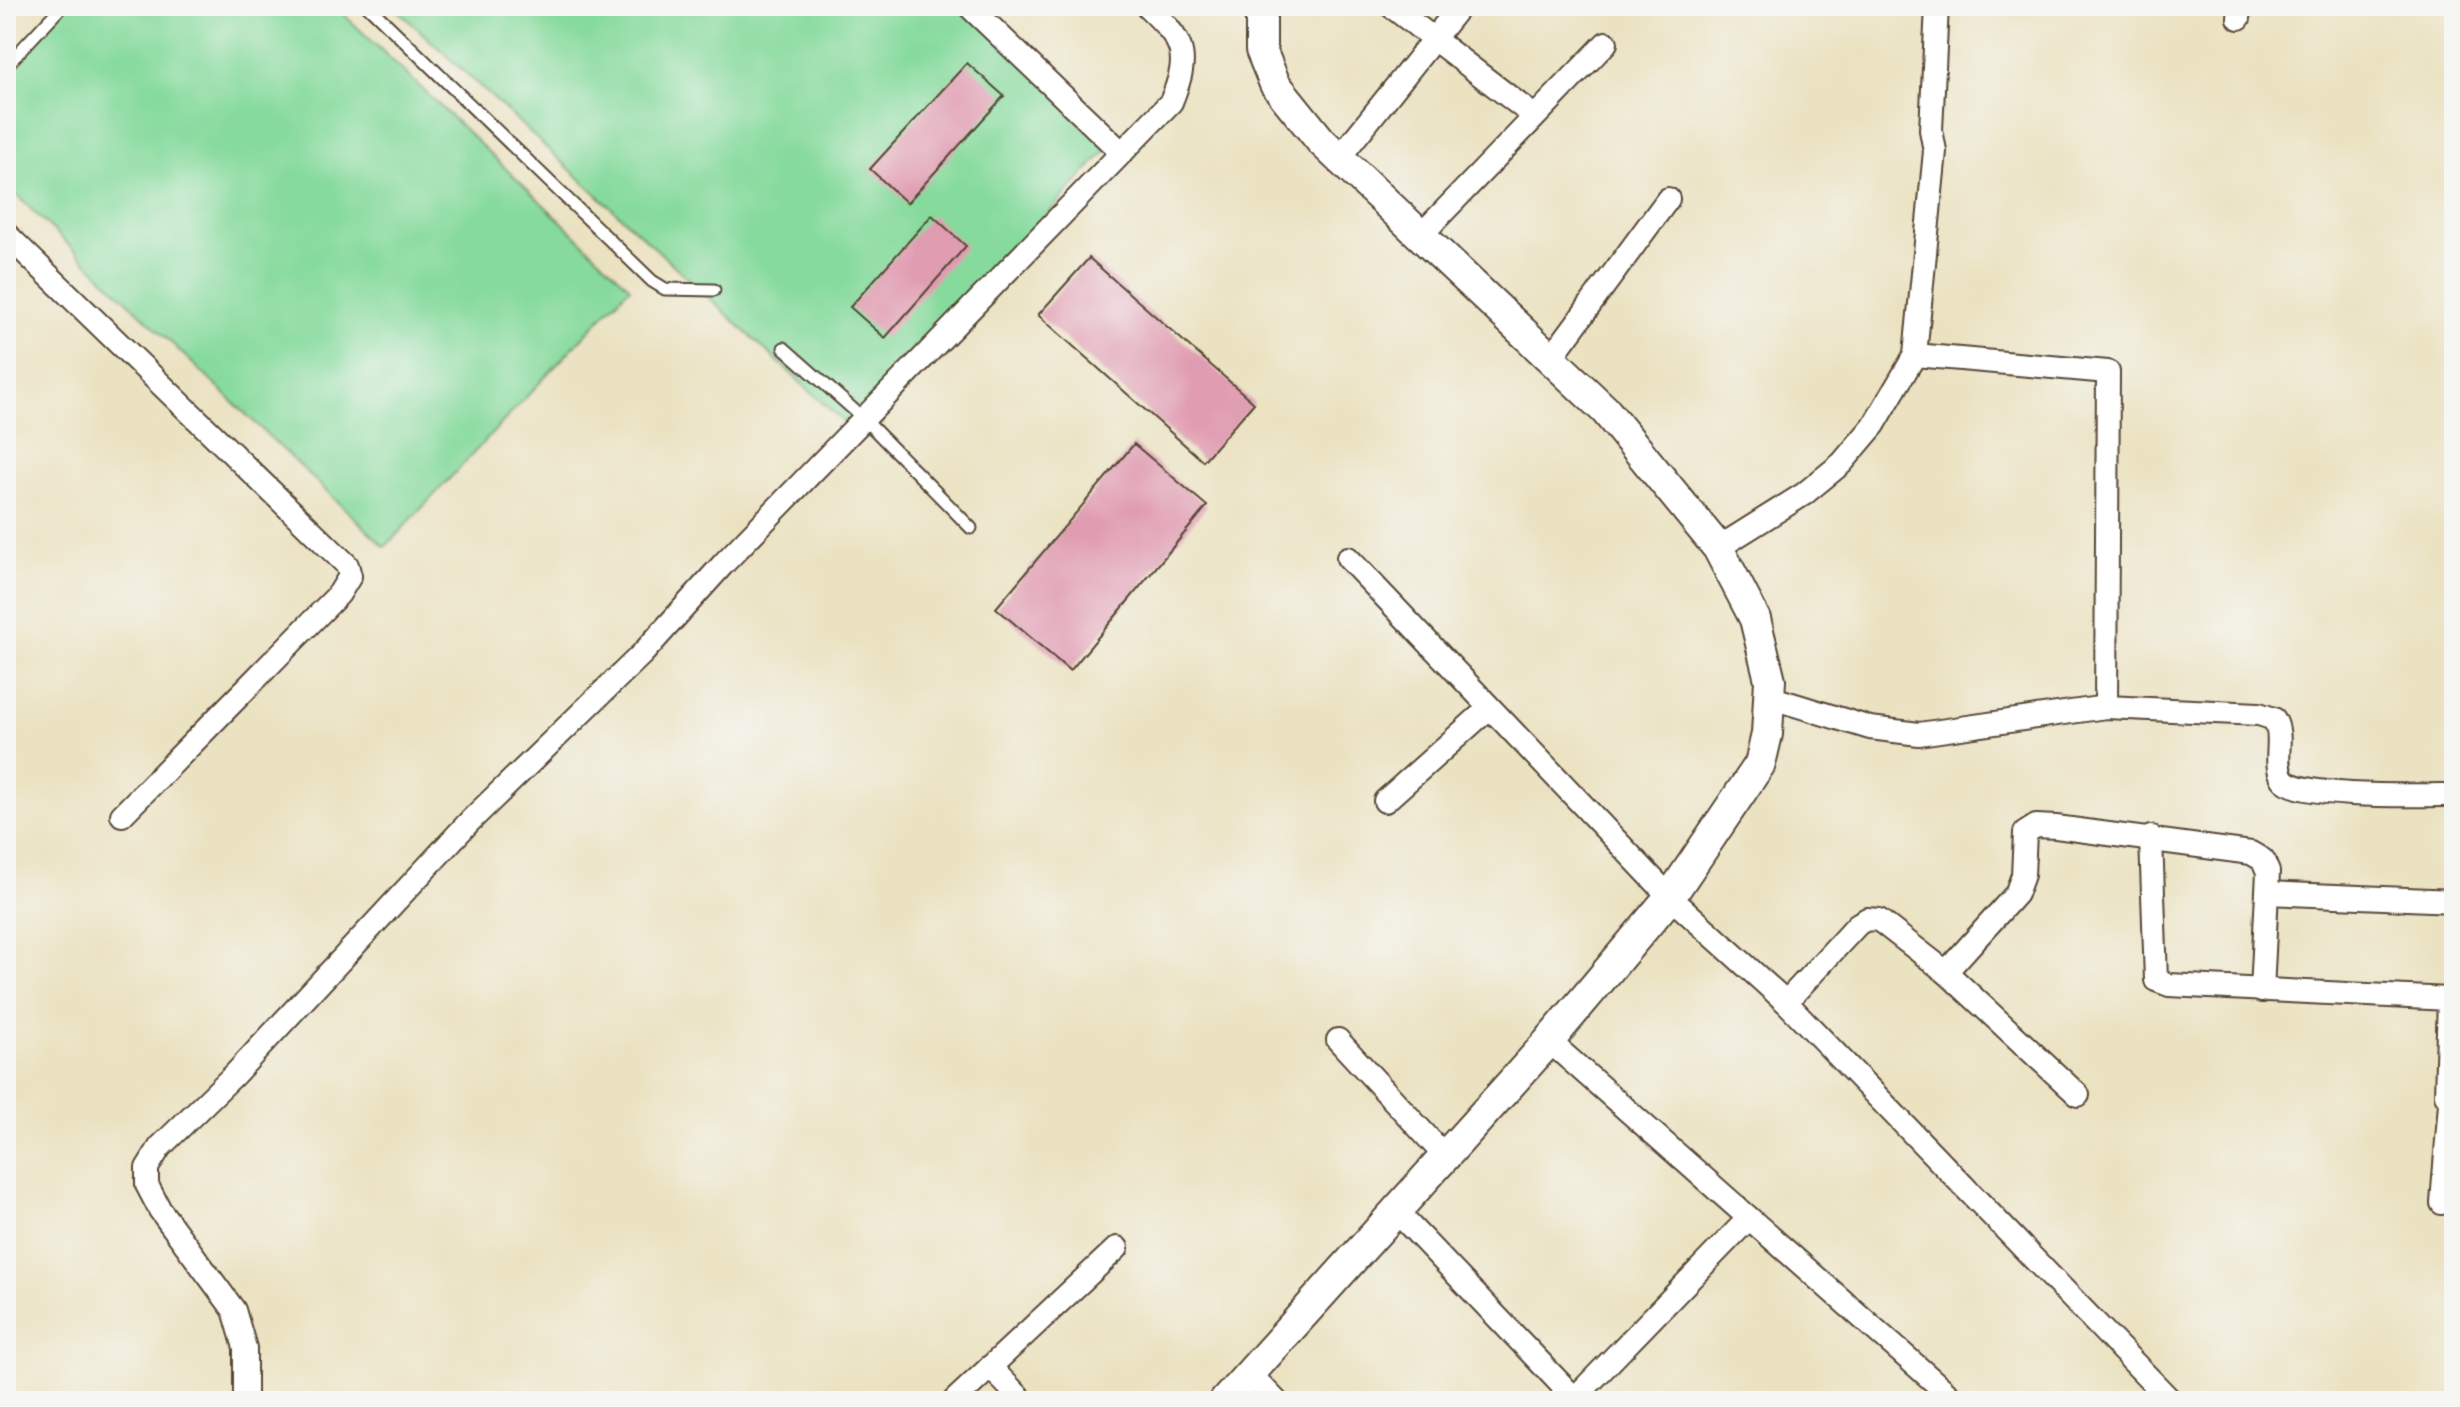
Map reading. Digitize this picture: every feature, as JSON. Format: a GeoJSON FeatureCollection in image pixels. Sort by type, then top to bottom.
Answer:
{"type":"FeatureCollection","features":[{"type":"Feature","properties":{"kind":"street"},"geometry":{"type":"LineString","coordinates":[[969,6],[1120,151]]}},
{"type":"Feature","properties":{"kind":"street"},"geometry":{"type":"LineString","coordinates":[[248,1400],[245,1348],[234,1310],[160,1210],[147,1185],[147,1168],[160,1147],[235,1074],[470,821],[643,653],[863,418],[1171,102],[1184,70],[1182,51],[1175,38],[1147,6]]}},
{"type":"Feature","properties":{"kind":"street"},"geometry":{"type":"LineString","coordinates":[[1225,1401],[1549,1041],[1670,897],[1760,764],[1770,680],[1755,619],[1718,548],[1605,410],[1339,158],[1275,84],[1261,50],[1261,6]]}},
{"type":"Feature","properties":{"kind":"street"},"geometry":{"type":"LineString","coordinates":[[1391,6],[1534,116]]}},
{"type":"Feature","properties":{"kind":"street"},"geometry":{"type":"LineString","coordinates":[[1339,158],[1460,6]]}},
{"type":"Feature","properties":{"kind":"street"},"geometry":{"type":"LineString","coordinates":[[1718,548],[1804,494],[1842,463],[1874,425],[1915,355],[1935,151],[1931,130],[1937,6]]}},
{"type":"Feature","properties":{"kind":"street"},"geometry":{"type":"LineString","coordinates":[[1421,235],[1606,43]]}},
{"type":"Feature","properties":{"kind":"street"},"geometry":{"type":"LineString","coordinates":[[1551,358],[1668,199]]}},
{"type":"Feature","properties":{"kind":"street"},"geometry":{"type":"LineString","coordinates":[[6,234],[347,565],[350,576],[339,594],[122,815]]}},
{"type":"Feature","properties":{"kind":"street"},"geometry":{"type":"LineString","coordinates":[[1915,355],[2108,372],[2106,707]]}},
{"type":"Feature","properties":{"kind":"street"},"geometry":{"type":"LineString","coordinates":[[1348,558],[1670,897],[1786,1002],[2171,1401]]}},
{"type":"Feature","properties":{"kind":"street"},"geometry":{"type":"LineString","coordinates":[[1769,697],[1870,728],[1919,734],[2106,707],[2259,714],[2274,719],[2281,731],[2282,778],[2304,789],[2369,796],[2454,795]]}},
{"type":"Feature","properties":{"kind":"street"},"geometry":{"type":"LineString","coordinates":[[1385,801],[1489,708]]}},
{"type":"Feature","properties":{"kind":"street"},"geometry":{"type":"LineString","coordinates":[[1946,972],[2016,894],[2023,875],[2024,837],[2028,830],[2056,827],[2151,837],[2251,853],[2263,860],[2268,872],[2262,991]]}},
{"type":"Feature","properties":{"kind":"street"},"geometry":{"type":"LineString","coordinates":[[2151,837],[2156,980],[2169,985],[2262,991],[2451,999],[2446,1095],[2452,1103],[2442,1203]]}},
{"type":"Feature","properties":{"kind":"street"},"geometry":{"type":"LineString","coordinates":[[2267,893],[2454,901]]}},
{"type":"Feature","properties":{"kind":"street"},"geometry":{"type":"LineString","coordinates":[[1786,1002],[1858,924],[1867,919],[1887,923],[1946,972],[2078,1095]]}},
{"type":"Feature","properties":{"kind":"street"},"geometry":{"type":"LineString","coordinates":[[1338,1040],[1444,1155]]}},
{"type":"Feature","properties":{"kind":"street"},"geometry":{"type":"LineString","coordinates":[[1549,1041],[1956,1401]]}},
{"type":"Feature","properties":{"kind":"street"},"geometry":{"type":"LineString","coordinates":[[1396,1211],[1576,1400],[1749,1218]]}},
{"type":"Feature","properties":{"kind":"street"},"geometry":{"type":"LineString","coordinates":[[954,1401],[1117,1248]]}},
{"type":"Feature","properties":{"kind":"street"},"geometry":{"type":"LineString","coordinates":[[990,1367],[1023,1401]]}},
{"type":"Feature","properties":{"kind":"street"},"geometry":{"type":"LineString","coordinates":[[1250,1374],[1276,1401]]}},
{"type":"Feature","properties":{"kind":"lane"},"geometry":{"type":"LineString","coordinates":[[6,66],[62,6]]}},
{"type":"Feature","properties":{"kind":"lane"},"geometry":{"type":"LineString","coordinates":[[368,6],[652,281],[665,289],[714,290]]}},
{"type":"Feature","properties":{"kind":"lane"},"geometry":{"type":"LineString","coordinates":[[784,348],[863,418],[971,528]]}},
{"type":"Feature","properties":{"kind":"green space"},"geometry":{"type":"Polygon","coordinates":[[[65,6],[335,6],[630,287],[385,547],[6,185],[6,69],[65,6]]]}},
{"type":"Feature","properties":{"kind":"green space"},"geometry":{"type":"Polygon","coordinates":[[[393,6],[979,6],[1119,136],[851,429],[393,6]]]}},
{"type":"Feature","properties":{"kind":"building"},"geometry":{"type":"Polygon","coordinates":[[[967,63],[1004,96],[907,203],[870,169],[967,63]]]}},
{"type":"Feature","properties":{"kind":"building"},"geometry":{"type":"Polygon","coordinates":[[[932,215],[966,246],[885,338],[850,307],[932,215]]]}},
{"type":"Feature","properties":{"kind":"building"},"geometry":{"type":"Polygon","coordinates":[[[1089,258],[1254,403],[1203,461],[1038,315],[1089,258]]]}},
{"type":"Feature","properties":{"kind":"building"},"geometry":{"type":"Polygon","coordinates":[[[1134,444],[1207,506],[1070,671],[996,608],[1134,444]]]}}]}
